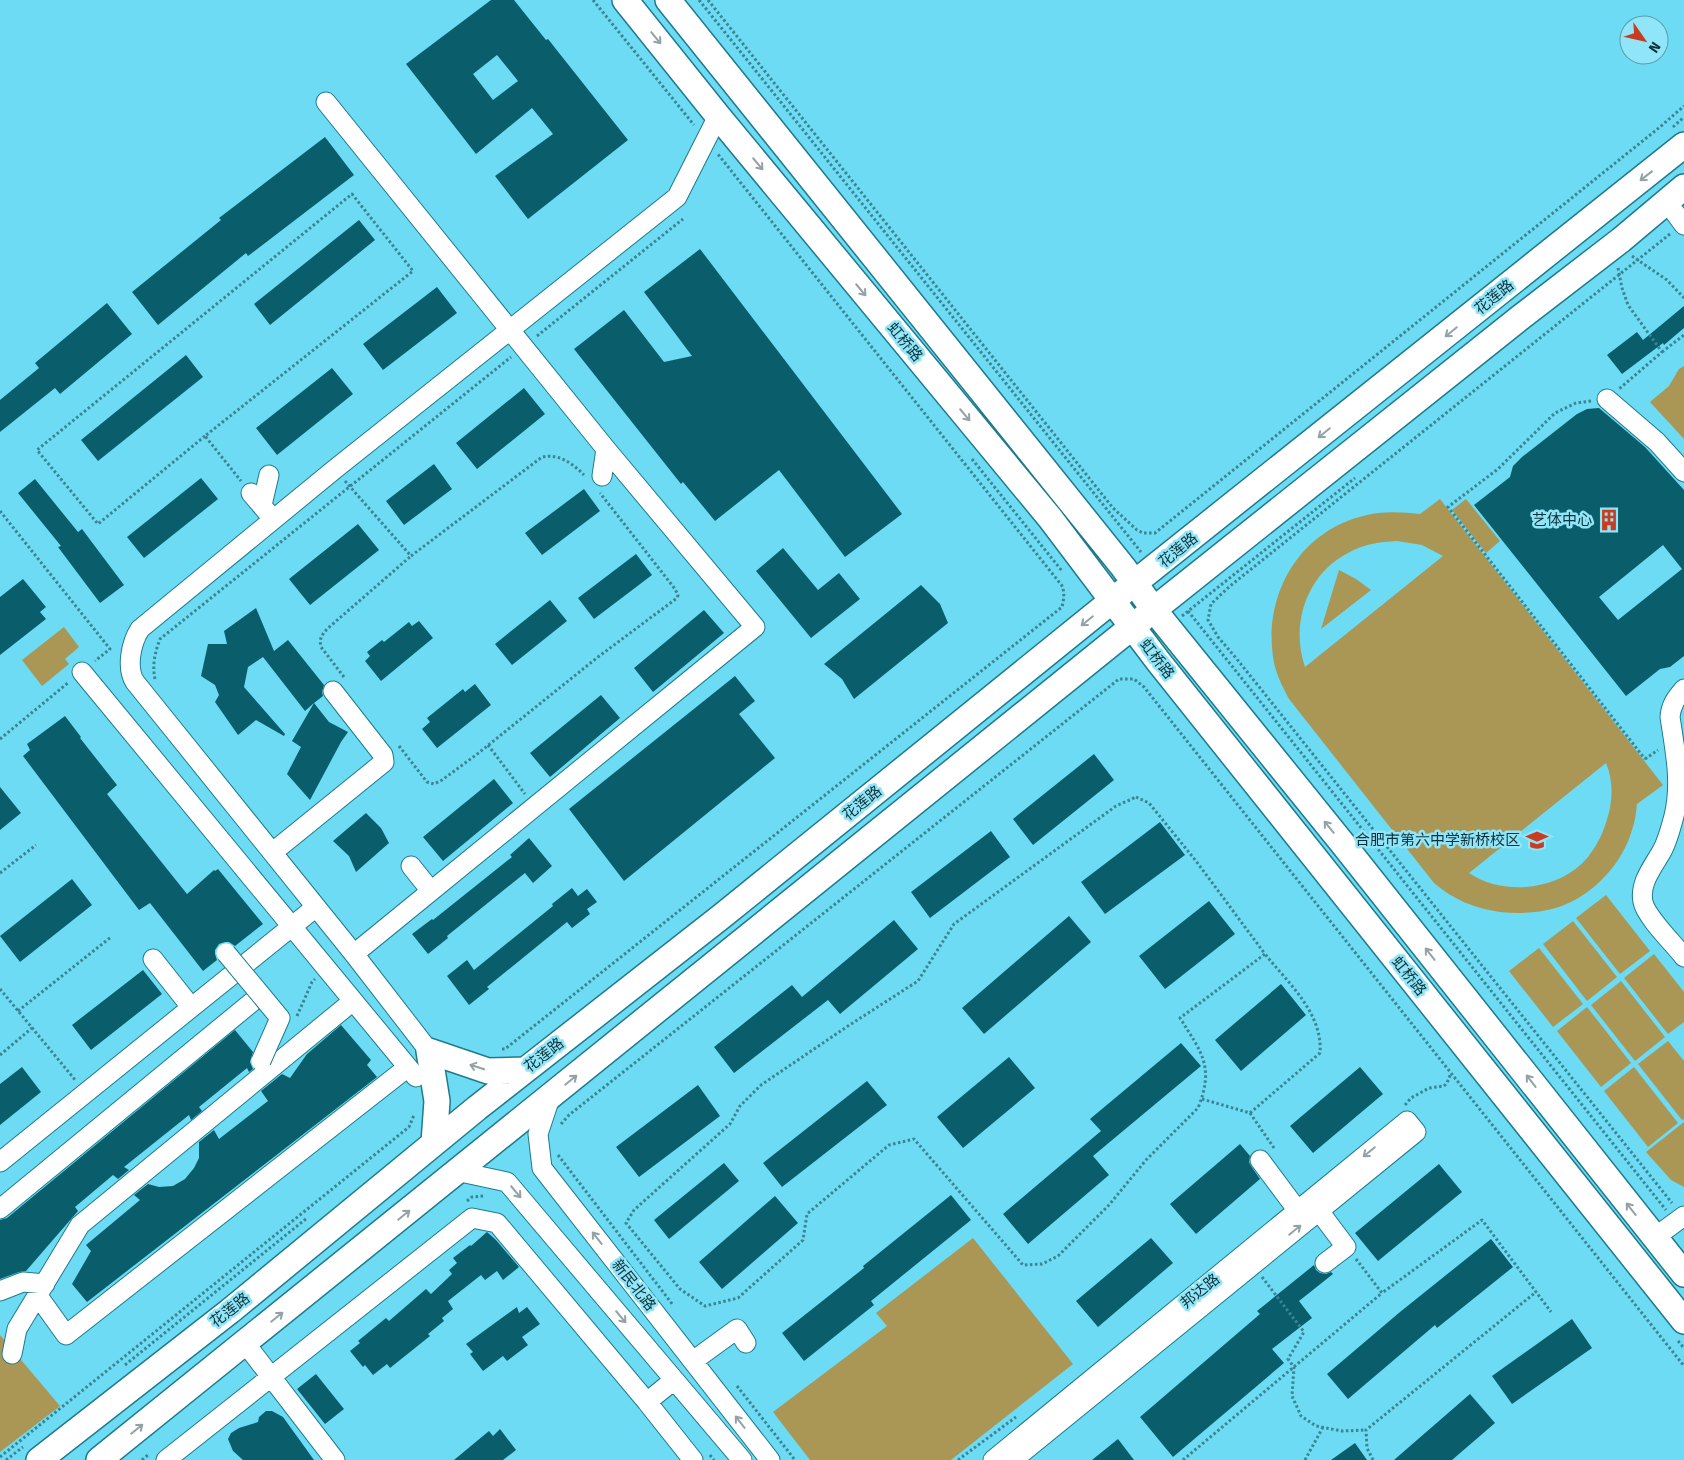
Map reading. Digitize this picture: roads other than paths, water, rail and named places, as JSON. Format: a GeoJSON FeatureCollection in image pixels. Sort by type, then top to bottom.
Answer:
{"type":"FeatureCollection","features":[{"type":"Feature","properties":{"kind":"main road","name":"虹桥路"},"geometry":{"type":"LineString","coordinates":[[625,0],[718,116],[1050,518],[1196,709],[1684,1321]]}},
{"type":"Feature","properties":{"kind":"main road","name":"虹桥路"},"geometry":{"type":"LineString","coordinates":[[668,0],[1071,503],[1145,576],[1154,610],[1343,844],[1684,1274]]}},
{"type":"Feature","properties":{"kind":"main road","name":"花莲路"},"geometry":{"type":"LineString","coordinates":[[34,1451],[230,1310],[525,1070],[722,916],[1028,668],[1684,145]]}},
{"type":"Feature","properties":{"kind":"main road","name":"花莲路"},"geometry":{"type":"LineString","coordinates":[[99,1460],[1132,627],[1676,195]]}},
{"type":"Feature","properties":{"kind":"main road"},"geometry":{"type":"LineString","coordinates":[[1050,518],[1071,503]]}},
{"type":"Feature","properties":{"kind":"main road"},"geometry":{"type":"LineString","coordinates":[[1225,512],[1245,537]]}},
{"type":"Feature","properties":{"kind":"main road"},"geometry":{"type":"LineString","coordinates":[[1028,668],[1050,694]]}},
{"type":"Feature","properties":{"kind":"main road"},"geometry":{"type":"LineString","coordinates":[[1196,709],[1220,691]]}},
{"type":"Feature","properties":{"kind":"main road"},"geometry":{"type":"LineString","coordinates":[[434,1143],[436,1101],[429,1051],[488,1070],[525,1070]]}},
{"type":"Feature","properties":{"kind":"street"},"geometry":{"type":"LineString","coordinates":[[326,102],[606,449],[755,627],[354,954]]}},
{"type":"Feature","properties":{"kind":"street"},"geometry":{"type":"LineString","coordinates":[[429,1051],[273,852],[135,682],[132,676],[131,664],[134,642],[140,629],[262,506],[335,469],[678,197],[718,116]]}},
{"type":"Feature","properties":{"kind":"street"},"geometry":{"type":"LineString","coordinates":[[1676,195],[1683,225]]}},
{"type":"Feature","properties":{"kind":"street"},"geometry":{"type":"LineString","coordinates":[[1607,399],[1657,442],[1684,472]]}},
{"type":"Feature","properties":{"kind":"street"},"geometry":{"type":"LineString","coordinates":[[595,482],[606,449]]}},
{"type":"Feature","properties":{"kind":"street"},"geometry":{"type":"LineString","coordinates":[[262,506],[269,476]]}},
{"type":"Feature","properties":{"kind":"street"},"geometry":{"type":"LineString","coordinates":[[0,1291],[24,1282],[41,1290],[66,1335],[412,1072],[82,672]]}},
{"type":"Feature","properties":{"kind":"street"},"geometry":{"type":"LineString","coordinates":[[273,852],[384,762],[383,756],[339,684]]}},
{"type":"Feature","properties":{"kind":"street"},"geometry":{"type":"LineString","coordinates":[[1684,689],[1675,699],[1670,711],[1677,762],[1678,792],[1674,815],[1663,849],[1644,882],[1642,896],[1647,912],[1684,957]]}},
{"type":"Feature","properties":{"kind":"street"},"geometry":{"type":"LineString","coordinates":[[411,866],[431,891]]}},
{"type":"Feature","properties":{"kind":"street"},"geometry":{"type":"LineString","coordinates":[[0,1162],[316,907]]}},
{"type":"Feature","properties":{"kind":"street"},"geometry":{"type":"LineString","coordinates":[[226,953],[280,1018],[261,1061]]}},
{"type":"Feature","properties":{"kind":"street"},"geometry":{"type":"LineString","coordinates":[[153,959],[192,1007]]}},
{"type":"Feature","properties":{"kind":"street"},"geometry":{"type":"LineString","coordinates":[[12,1354],[17,1329],[80,1225],[353,1001]]}},
{"type":"Feature","properties":{"kind":"street"},"geometry":{"type":"LineString","coordinates":[[0,1209],[252,1002]]}},
{"type":"Feature","properties":{"kind":"street","name":"新民北路"},"geometry":{"type":"LineString","coordinates":[[550,1098],[538,1134],[542,1168],[770,1460]]}},
{"type":"Feature","properties":{"kind":"street","name":"邦达路"},"geometry":{"type":"LineString","coordinates":[[993,1460],[1408,1120],[1319,1211],[1013,1460]]}},
{"type":"Feature","properties":{"kind":"street"},"geometry":{"type":"LineString","coordinates":[[1267,1155],[1298,1210]]}},
{"type":"Feature","properties":{"kind":"street","name":"新民北路"},"geometry":{"type":"LineString","coordinates":[[456,1171],[507,1182],[742,1460]]}},
{"type":"Feature","properties":{"kind":"street"},"geometry":{"type":"LineString","coordinates":[[1319,1211],[1346,1247],[1325,1263]]}},
{"type":"Feature","properties":{"kind":"street"},"geometry":{"type":"LineString","coordinates":[[158,1457],[271,1377],[472,1218],[497,1223],[647,1402],[701,1456]]}},
{"type":"Feature","properties":{"kind":"street"},"geometry":{"type":"LineString","coordinates":[[1654,1238],[1681,1218]]}},
{"type":"Feature","properties":{"kind":"street"},"geometry":{"type":"LineString","coordinates":[[693,1362],[736,1329],[746,1342]]}},
{"type":"Feature","properties":{"kind":"street"},"geometry":{"type":"LineString","coordinates":[[245,1343],[335,1460]]}},
{"type":"Feature","properties":{"kind":"street"},"geometry":{"type":"LineString","coordinates":[[647,1402],[674,1380]]}},
{"type":"Feature","properties":{"kind":"place","name":"艺体中心"},"geometry":{"type":"Point","coordinates":[1609,520]}},
{"type":"Feature","properties":{"kind":"place","name":"合肥市第六中学新桥校区"},"geometry":{"type":"Point","coordinates":[1537,840]}}]}
